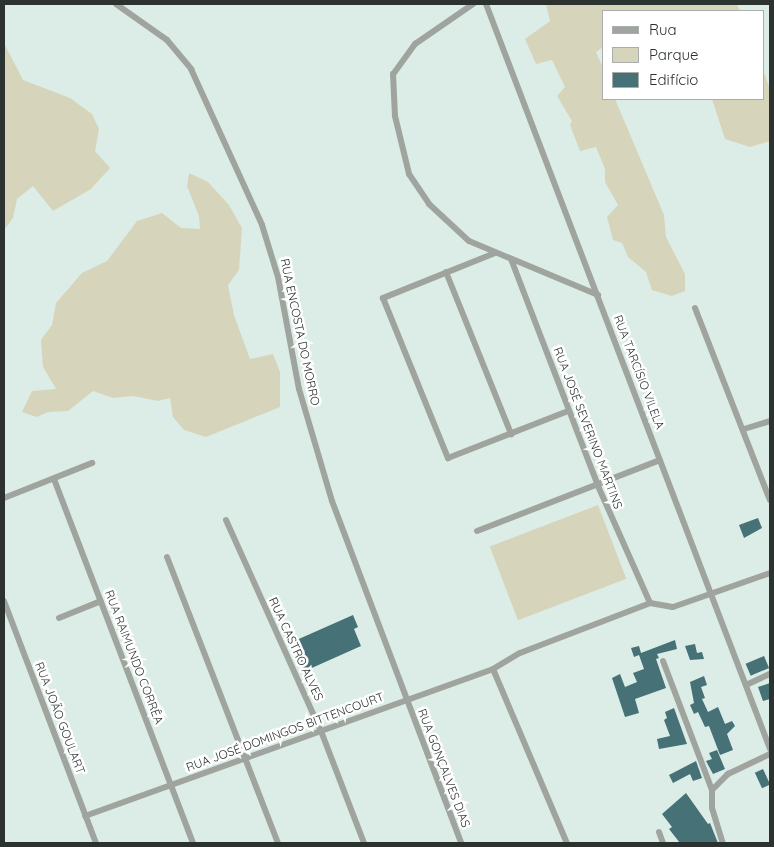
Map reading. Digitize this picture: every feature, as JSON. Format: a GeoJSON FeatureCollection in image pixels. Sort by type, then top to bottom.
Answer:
{"type":"FeatureCollection","features":[{"type":"Feature","properties":{"kind":"street","name":"RUA ENCOSTA DO MORRO"},"geometry":{"type":"LineString","coordinates":[[116,4],[140,17],[181,54],[248,191],[272,254],[299,389],[332,501],[406,701]]}},
{"type":"Feature","properties":{"kind":"street"},"geometry":{"type":"LineString","coordinates":[[473,4],[415,44],[403,57],[393,74],[392,99],[406,165],[416,186],[462,235],[495,253],[598,295]]}},
{"type":"Feature","properties":{"kind":"street","name":"RUA TARCÍSIO VILELA"},"geometry":{"type":"LineString","coordinates":[[486,4],[770,749]]}},
{"type":"Feature","properties":{"kind":"street"},"geometry":{"type":"LineString","coordinates":[[495,253],[383,298],[448,458],[568,411]]}},
{"type":"Feature","properties":{"kind":"street","name":"RUA JOSÉ SEVERINO MARTINS"},"geometry":{"type":"LineString","coordinates":[[511,259],[598,486],[650,603]]}},
{"type":"Feature","properties":{"kind":"street"},"geometry":{"type":"LineString","coordinates":[[446,272],[511,434]]}},
{"type":"Feature","properties":{"kind":"street"},"geometry":{"type":"LineString","coordinates":[[695,308],[744,429],[770,500]]}},
{"type":"Feature","properties":{"kind":"street"},"geometry":{"type":"LineString","coordinates":[[744,429],[770,421]]}},
{"type":"Feature","properties":{"kind":"street"},"geometry":{"type":"LineString","coordinates":[[477,531],[598,486],[660,460]]}},
{"type":"Feature","properties":{"kind":"street"},"geometry":{"type":"LineString","coordinates":[[4,498],[92,463]]}},
{"type":"Feature","properties":{"kind":"street","name":"RUA RAIMUNDO CORRÊA"},"geometry":{"type":"LineString","coordinates":[[54,479],[193,843]]}},
{"type":"Feature","properties":{"kind":"street","name":"RUA CASTRO ALVES"},"geometry":{"type":"LineString","coordinates":[[226,520],[321,731],[364,843]]}},
{"type":"Feature","properties":{"kind":"street"},"geometry":{"type":"LineString","coordinates":[[167,557],[278,843]]}},
{"type":"Feature","properties":{"kind":"street"},"geometry":{"type":"LineString","coordinates":[[650,603],[673,607],[770,573]]}},
{"type":"Feature","properties":{"kind":"street","name":"RUA JOÃO GOULART"},"geometry":{"type":"LineString","coordinates":[[4,601],[96,843]]}},
{"type":"Feature","properties":{"kind":"street"},"geometry":{"type":"LineString","coordinates":[[59,618],[101,601]]}},
{"type":"Feature","properties":{"kind":"street","name":"RUA JOSÉ DOMINGOS BITTENCOURT"},"geometry":{"type":"LineString","coordinates":[[85,816],[493,669],[520,653],[650,603]]}},
{"type":"Feature","properties":{"kind":"street"},"geometry":{"type":"LineString","coordinates":[[663,661],[712,790],[712,808],[723,843]]}},
{"type":"Feature","properties":{"kind":"street"},"geometry":{"type":"LineString","coordinates":[[493,669],[564,842]]}},
{"type":"Feature","properties":{"kind":"street"},"geometry":{"type":"LineString","coordinates":[[746,685],[770,674]]}},
{"type":"Feature","properties":{"kind":"street","name":"RUA GONÇALVES DIAS"},"geometry":{"type":"LineString","coordinates":[[406,701],[461,843]]}},
{"type":"Feature","properties":{"kind":"street"},"geometry":{"type":"LineString","coordinates":[[712,790],[721,779],[770,754]]}},
{"type":"Feature","properties":{"kind":"street"},"geometry":{"type":"LineString","coordinates":[[659,832],[663,843]]}},
{"type":"Feature","properties":{"kind":"green space"},"geometry":{"type":"Polygon","coordinates":[[[546,4],[737,4],[740,10],[602,10],[602,48],[596,52],[602,66],[602,100],[615,100],[664,215],[666,237],[685,274],[685,291],[672,296],[652,290],[646,272],[628,257],[622,243],[613,240],[607,217],[618,205],[605,182],[605,169],[596,147],[580,151],[570,125],[572,121],[557,96],[565,87],[552,60],[536,64],[525,39],[550,21],[546,4]]]}},
{"type":"Feature","properties":{"kind":"green space"},"geometry":{"type":"Polygon","coordinates":[[[4,27],[5,45],[23,80],[70,98],[92,114],[99,129],[95,151],[110,168],[91,189],[53,211],[33,186],[17,199],[13,218],[4,230],[4,27]]]}},
{"type":"Feature","properties":{"kind":"green space"},"geometry":{"type":"Polygon","coordinates":[[[764,73],[770,89],[770,141],[750,147],[725,139],[712,100],[764,100],[764,73]]]}},
{"type":"Feature","properties":{"kind":"green space"},"geometry":{"type":"Polygon","coordinates":[[[189,173],[208,182],[229,205],[242,228],[239,270],[228,285],[234,315],[250,359],[273,354],[280,372],[280,407],[206,437],[184,430],[173,417],[170,398],[158,401],[133,396],[113,398],[93,391],[68,411],[48,412],[37,417],[22,412],[32,391],[56,389],[43,367],[41,340],[52,325],[56,303],[82,273],[107,261],[137,221],[162,213],[181,228],[200,229],[199,216],[187,186],[189,173]]]}},
{"type":"Feature","properties":{"kind":"green space"},"geometry":{"type":"Polygon","coordinates":[[[598,505],[626,579],[518,620],[490,547],[598,505]]]}},
{"type":"Feature","properties":{"kind":"building"},"geometry":{"type":"Polygon","coordinates":[[[758,518],[762,528],[744,538],[739,525],[758,518]]]}},
{"type":"Feature","properties":{"kind":"building"},"geometry":{"type":"Polygon","coordinates":[[[353,615],[358,627],[354,629],[361,646],[305,671],[292,642],[353,615]]]}},
{"type":"Feature","properties":{"kind":"building"},"geometry":{"type":"Polygon","coordinates":[[[675,640],[677,649],[657,654],[659,658],[656,659],[666,688],[635,699],[639,713],[625,717],[612,678],[620,674],[625,687],[637,682],[633,673],[644,669],[639,655],[634,657],[631,648],[639,646],[641,653],[675,640]]]}},
{"type":"Feature","properties":{"kind":"building"},"geometry":{"type":"Polygon","coordinates":[[[695,644],[697,653],[702,652],[704,659],[690,660],[685,646],[695,644]]]}},
{"type":"Feature","properties":{"kind":"building"},"geometry":{"type":"Polygon","coordinates":[[[764,656],[769,668],[751,676],[746,664],[764,656]]]}},
{"type":"Feature","properties":{"kind":"building"},"geometry":{"type":"Polygon","coordinates":[[[704,676],[707,685],[701,687],[705,698],[702,699],[708,712],[718,707],[725,724],[732,721],[735,726],[727,734],[733,750],[720,755],[709,726],[705,727],[698,712],[694,714],[690,705],[694,703],[690,682],[704,676]]]}},
{"type":"Feature","properties":{"kind":"building"},"geometry":{"type":"Polygon","coordinates":[[[770,683],[770,699],[763,701],[758,687],[770,683]]]}},
{"type":"Feature","properties":{"kind":"building"},"geometry":{"type":"Polygon","coordinates":[[[674,708],[687,744],[659,749],[657,739],[670,736],[664,720],[667,718],[665,712],[674,708]]]}},
{"type":"Feature","properties":{"kind":"building"},"geometry":{"type":"Polygon","coordinates":[[[717,750],[725,769],[713,774],[706,761],[712,759],[709,753],[717,750]]]}},
{"type":"Feature","properties":{"kind":"building"},"geometry":{"type":"Polygon","coordinates":[[[696,761],[702,778],[693,781],[690,774],[673,783],[669,775],[696,761]]]}},
{"type":"Feature","properties":{"kind":"building"},"geometry":{"type":"Polygon","coordinates":[[[763,769],[770,784],[762,788],[755,773],[763,769]]]}},
{"type":"Feature","properties":{"kind":"building"},"geometry":{"type":"Polygon","coordinates":[[[686,793],[708,824],[710,823],[718,843],[680,843],[669,829],[672,827],[662,814],[686,793]]]}}]}
